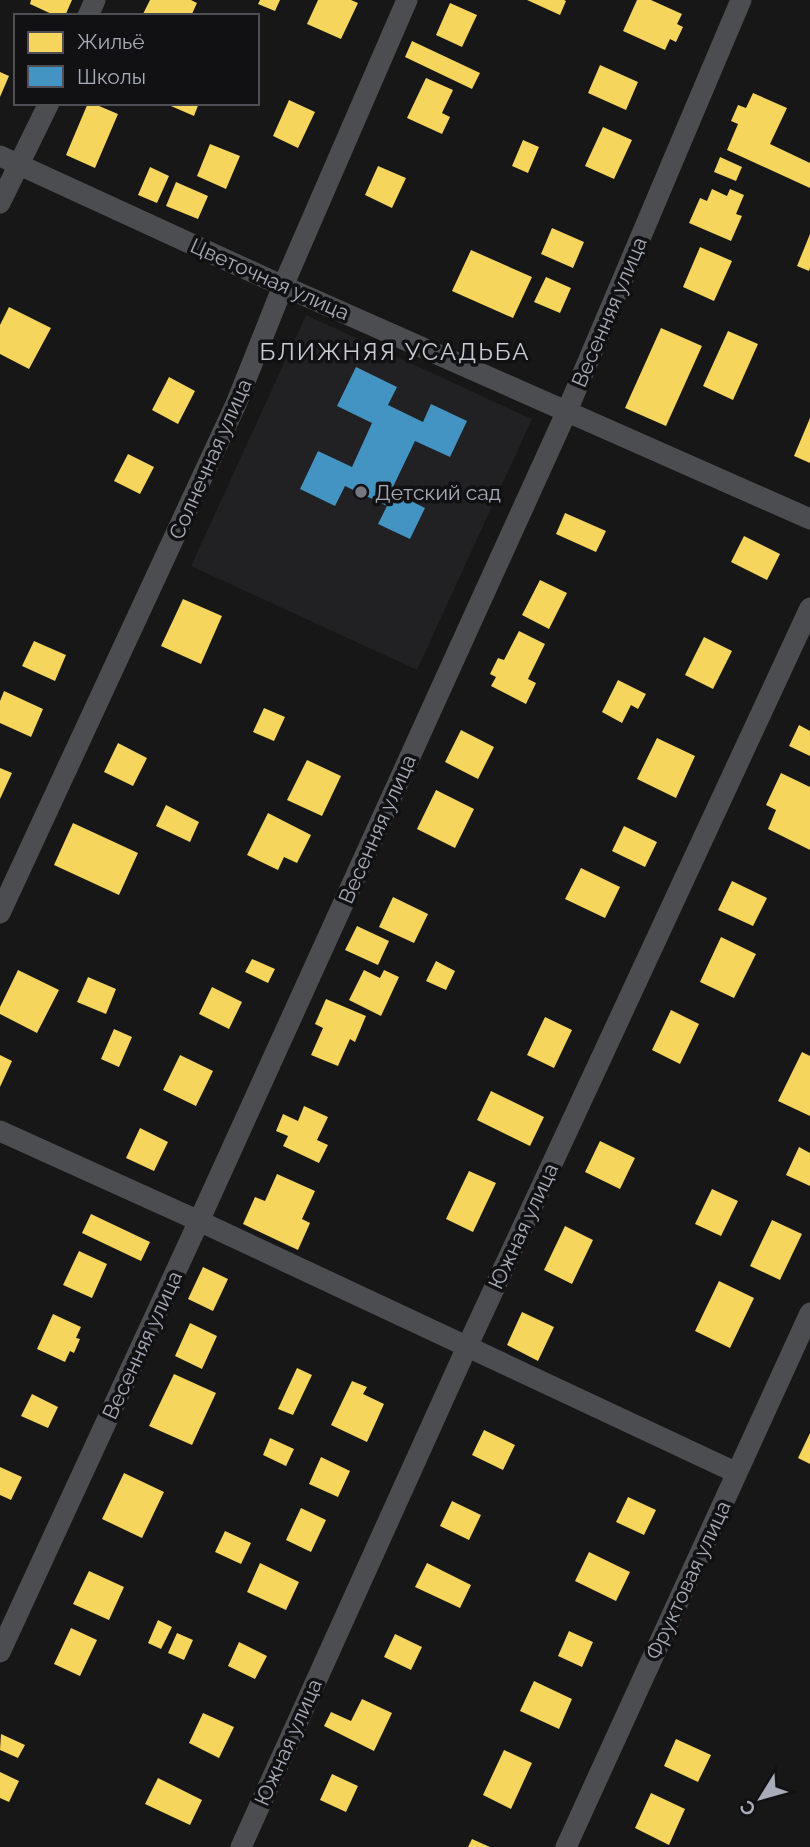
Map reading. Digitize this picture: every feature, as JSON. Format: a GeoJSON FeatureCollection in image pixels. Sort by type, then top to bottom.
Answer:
{"type":"FeatureCollection","features":[{"type":"Feature","properties":{"kind":"street","name":"Солнечная улица"},"geometry":{"type":"LineString","coordinates":[[0,913],[236,404],[283,286],[407,0]]}},
{"type":"Feature","properties":{"kind":"street","name":"Весенняя улица"},"geometry":{"type":"LineString","coordinates":[[0,1652],[567,411],[741,0]]}},
{"type":"Feature","properties":{"kind":"street"},"geometry":{"type":"LineString","coordinates":[[0,203],[9,160],[48,105]]}},
{"type":"Feature","properties":{"kind":"street","name":"Цветочная улица"},"geometry":{"type":"LineString","coordinates":[[9,160],[283,286],[810,519]]}},
{"type":"Feature","properties":{"kind":"street","name":"Южная улица"},"geometry":{"type":"LineString","coordinates":[[241,1847],[467,1347],[810,608]]}},
{"type":"Feature","properties":{"kind":"street"},"geometry":{"type":"LineString","coordinates":[[0,1131],[199,1221],[737,1473]]}},
{"type":"Feature","properties":{"kind":"street","name":"Фруктовая улица"},"geometry":{"type":"LineString","coordinates":[[566,1847],[810,1313]]}},
{"type":"Feature","properties":{"kind":"shaded area","name":"Детский сад"},"geometry":{"type":"Polygon","coordinates":[[[306,315],[532,419],[417,670],[191,566],[306,315]]]}},
{"type":"Feature","properties":{"kind":"building: Жильё"},"geometry":{"type":"Polygon","coordinates":[[[31,0],[72,0],[66,14],[52,14],[30,4],[31,0]]]}},
{"type":"Feature","properties":{"kind":"building: Жильё"},"geometry":{"type":"Polygon","coordinates":[[[150,0],[191,0],[197,3],[192,14],[143,14],[150,0]]]}},
{"type":"Feature","properties":{"kind":"building: Жильё"},"geometry":{"type":"Polygon","coordinates":[[[260,0],[280,0],[275,11],[258,4],[260,0]]]}},
{"type":"Feature","properties":{"kind":"building: Жильё"},"geometry":{"type":"Polygon","coordinates":[[[318,0],[351,0],[358,3],[341,39],[307,24],[318,0]]]}},
{"type":"Feature","properties":{"kind":"building: Жильё"},"geometry":{"type":"Polygon","coordinates":[[[527,0],[564,0],[566,1],[560,15],[527,0]]]}},
{"type":"Feature","properties":{"kind":"building: Жильё"},"geometry":{"type":"Polygon","coordinates":[[[637,0],[651,0],[682,14],[677,24],[683,27],[676,42],[670,39],[665,50],[623,31],[637,0]]]}},
{"type":"Feature","properties":{"kind":"building: Жильё"},"geometry":{"type":"Polygon","coordinates":[[[450,3],[477,15],[462,47],[436,35],[450,3]]]}},
{"type":"Feature","properties":{"kind":"building: Жильё"},"geometry":{"type":"Polygon","coordinates":[[[412,41],[480,73],[472,89],[405,57],[412,41]]]}},
{"type":"Feature","properties":{"kind":"building: Жильё"},"geometry":{"type":"Polygon","coordinates":[[[600,65],[638,82],[626,110],[588,93],[600,65]]]}},
{"type":"Feature","properties":{"kind":"building: Жильё"},"geometry":{"type":"Polygon","coordinates":[[[0,72],[9,76],[0,97],[0,72]]]}},
{"type":"Feature","properties":{"kind":"building: Жильё"},"geometry":{"type":"Polygon","coordinates":[[[426,78],[453,90],[442,113],[450,117],[442,134],[407,118],[426,78]]]}},
{"type":"Feature","properties":{"kind":"building: Жильё"},"geometry":{"type":"Polygon","coordinates":[[[753,93],[787,108],[770,144],[810,163],[810,188],[727,150],[738,124],[731,121],[738,105],[746,108],[753,93]]]}},
{"type":"Feature","properties":{"kind":"building: Жильё"},"geometry":{"type":"Polygon","coordinates":[[[289,100],[315,112],[298,148],[273,136],[289,100]]]}},
{"type":"Feature","properties":{"kind":"building: Жильё"},"geometry":{"type":"Polygon","coordinates":[[[87,105],[97,105],[118,114],[95,168],[66,155],[87,105]]]}},
{"type":"Feature","properties":{"kind":"building: Жильё"},"geometry":{"type":"Polygon","coordinates":[[[169,105],[198,105],[194,116],[169,105]]]}},
{"type":"Feature","properties":{"kind":"building: Жильё"},"geometry":{"type":"Polygon","coordinates":[[[603,127],[632,140],[614,179],[585,166],[603,127]]]}},
{"type":"Feature","properties":{"kind":"building: Жильё"},"geometry":{"type":"Polygon","coordinates":[[[523,140],[539,147],[528,173],[512,166],[523,140]]]}},
{"type":"Feature","properties":{"kind":"building: Жильё"},"geometry":{"type":"Polygon","coordinates":[[[210,144],[240,156],[226,189],[197,176],[210,144]]]}},
{"type":"Feature","properties":{"kind":"building: Жильё"},"geometry":{"type":"Polygon","coordinates":[[[720,157],[742,167],[736,181],[714,172],[720,157]]]}},
{"type":"Feature","properties":{"kind":"building: Жильё"},"geometry":{"type":"Polygon","coordinates":[[[378,166],[406,178],[392,208],[365,195],[378,166]]]}},
{"type":"Feature","properties":{"kind":"building: Жильё"},"geometry":{"type":"Polygon","coordinates":[[[150,167],[169,176],[157,203],[138,195],[150,167]]]}},
{"type":"Feature","properties":{"kind":"building: Жильё"},"geometry":{"type":"Polygon","coordinates":[[[176,182],[208,196],[198,219],[166,206],[176,182]]]}},
{"type":"Feature","properties":{"kind":"building: Жильё"},"geometry":{"type":"Polygon","coordinates":[[[712,189],[727,196],[730,189],[744,195],[736,214],[742,216],[731,241],[689,223],[700,198],[707,201],[712,189]]]}},
{"type":"Feature","properties":{"kind":"building: Жильё"},"geometry":{"type":"Polygon","coordinates":[[[552,228],[584,242],[573,268],[541,254],[552,228]]]}},
{"type":"Feature","properties":{"kind":"building: Жильё"},"geometry":{"type":"Polygon","coordinates":[[[810,234],[810,268],[809,271],[797,266],[810,234]]]}},
{"type":"Feature","properties":{"kind":"building: Жильё"},"geometry":{"type":"Polygon","coordinates":[[[700,247],[732,261],[714,301],[683,287],[700,247]]]}},
{"type":"Feature","properties":{"kind":"building: Жильё"},"geometry":{"type":"Polygon","coordinates":[[[471,250],[532,277],[513,318],[452,291],[471,250]]]}},
{"type":"Feature","properties":{"kind":"building: Жильё"},"geometry":{"type":"Polygon","coordinates":[[[546,277],[571,288],[560,313],[534,302],[546,277]]]}},
{"type":"Feature","properties":{"kind":"building: Жильё"},"geometry":{"type":"Polygon","coordinates":[[[9,307],[51,328],[29,369],[0,354],[0,325],[9,307]]]}},
{"type":"Feature","properties":{"kind":"building: Жильё"},"geometry":{"type":"Polygon","coordinates":[[[661,328],[702,346],[666,426],[625,408],[661,328]]]}},
{"type":"Feature","properties":{"kind":"building: Жильё"},"geometry":{"type":"Polygon","coordinates":[[[728,331],[758,344],[733,400],[703,386],[728,331]]]}},
{"type":"Feature","properties":{"kind":"building: Жильё"},"geometry":{"type":"Polygon","coordinates":[[[169,377],[195,391],[178,424],[152,410],[169,377]]]}},
{"type":"Feature","properties":{"kind":"building: Жильё"},"geometry":{"type":"Polygon","coordinates":[[[810,418],[810,463],[794,456],[810,418]]]}},
{"type":"Feature","properties":{"kind":"building: Жильё"},"geometry":{"type":"Polygon","coordinates":[[[128,454],[154,467],[140,494],[114,481],[128,454]]]}},
{"type":"Feature","properties":{"kind":"building: Жильё"},"geometry":{"type":"Polygon","coordinates":[[[565,513],[606,531],[596,552],[556,534],[565,513]]]}},
{"type":"Feature","properties":{"kind":"building: Жильё"},"geometry":{"type":"Polygon","coordinates":[[[744,536],[780,554],[767,580],[731,562],[744,536]]]}},
{"type":"Feature","properties":{"kind":"building: Жильё"},"geometry":{"type":"Polygon","coordinates":[[[540,580],[567,593],[549,629],[522,615],[540,580]]]}},
{"type":"Feature","properties":{"kind":"building: Жильё"},"geometry":{"type":"Polygon","coordinates":[[[183,599],[222,616],[201,664],[161,646],[183,599]]]}},
{"type":"Feature","properties":{"kind":"building: Жильё"},"geometry":{"type":"Polygon","coordinates":[[[519,631],[545,644],[528,679],[536,683],[526,704],[491,686],[496,677],[490,674],[498,658],[504,660],[519,631]]]}},
{"type":"Feature","properties":{"kind":"building: Жильё"},"geometry":{"type":"Polygon","coordinates":[[[704,637],[732,651],[713,689],[685,675],[704,637]]]}},
{"type":"Feature","properties":{"kind":"building: Жильё"},"geometry":{"type":"Polygon","coordinates":[[[34,641],[66,655],[55,681],[22,666],[34,641]]]}},
{"type":"Feature","properties":{"kind":"building: Жильё"},"geometry":{"type":"Polygon","coordinates":[[[618,680],[646,694],[638,709],[631,705],[622,723],[602,712],[618,680]]]}},
{"type":"Feature","properties":{"kind":"building: Жильё"},"geometry":{"type":"Polygon","coordinates":[[[4,691],[43,709],[31,737],[0,723],[0,701],[4,691]]]}},
{"type":"Feature","properties":{"kind":"building: Жильё"},"geometry":{"type":"Polygon","coordinates":[[[264,708],[285,717],[274,741],[253,732],[264,708]]]}},
{"type":"Feature","properties":{"kind":"building: Жильё"},"geometry":{"type":"Polygon","coordinates":[[[799,725],[810,731],[810,756],[789,746],[799,725]]]}},
{"type":"Feature","properties":{"kind":"building: Жильё"},"geometry":{"type":"Polygon","coordinates":[[[461,730],[494,747],[478,779],[445,762],[461,730]]]}},
{"type":"Feature","properties":{"kind":"building: Жильё"},"geometry":{"type":"Polygon","coordinates":[[[657,738],[695,756],[676,798],[637,779],[657,738]]]}},
{"type":"Feature","properties":{"kind":"building: Жильё"},"geometry":{"type":"Polygon","coordinates":[[[118,743],[147,758],[133,786],[104,772],[118,743]]]}},
{"type":"Feature","properties":{"kind":"building: Жильё"},"geometry":{"type":"Polygon","coordinates":[[[307,760],[341,776],[322,816],[287,800],[307,760]]]}},
{"type":"Feature","properties":{"kind":"building: Жильё"},"geometry":{"type":"Polygon","coordinates":[[[0,768],[12,773],[0,799],[0,768]]]}},
{"type":"Feature","properties":{"kind":"building: Жильё"},"geometry":{"type":"Polygon","coordinates":[[[781,773],[810,787],[810,850],[768,829],[776,810],[766,805],[781,773]]]}},
{"type":"Feature","properties":{"kind":"building: Жильё"},"geometry":{"type":"Polygon","coordinates":[[[436,790],[474,809],[455,848],[417,829],[436,790]]]}},
{"type":"Feature","properties":{"kind":"building: Жильё"},"geometry":{"type":"Polygon","coordinates":[[[166,805],[199,822],[190,842],[156,826],[166,805]]]}},
{"type":"Feature","properties":{"kind":"building: Жильё"},"geometry":{"type":"Polygon","coordinates":[[[268,813],[311,835],[297,863],[284,857],[278,870],[247,855],[268,813]]]}},
{"type":"Feature","properties":{"kind":"building: Жильё"},"geometry":{"type":"Polygon","coordinates":[[[73,823],[138,853],[119,895],[54,865],[73,823]]]}},
{"type":"Feature","properties":{"kind":"building: Жильё"},"geometry":{"type":"Polygon","coordinates":[[[624,826],[657,842],[645,867],[612,851],[624,826]]]}},
{"type":"Feature","properties":{"kind":"building: Жильё"},"geometry":{"type":"Polygon","coordinates":[[[581,868],[620,887],[605,918],[565,899],[581,868]]]}},
{"type":"Feature","properties":{"kind":"building: Жильё"},"geometry":{"type":"Polygon","coordinates":[[[732,881],[767,898],[753,926],[718,910],[732,881]]]}},
{"type":"Feature","properties":{"kind":"building: Жильё"},"geometry":{"type":"Polygon","coordinates":[[[393,897],[428,914],[414,943],[379,927],[393,897]]]}},
{"type":"Feature","properties":{"kind":"building: Жильё"},"geometry":{"type":"Polygon","coordinates":[[[357,926],[389,941],[378,965],[345,950],[357,926]]]}},
{"type":"Feature","properties":{"kind":"building: Жильё"},"geometry":{"type":"Polygon","coordinates":[[[721,937],[756,954],[734,998],[700,982],[721,937]]]}},
{"type":"Feature","properties":{"kind":"building: Жильё"},"geometry":{"type":"Polygon","coordinates":[[[252,959],[275,969],[268,983],[245,972],[252,959]]]}},
{"type":"Feature","properties":{"kind":"building: Жильё"},"geometry":{"type":"Polygon","coordinates":[[[436,961],[455,971],[446,990],[426,981],[436,961]]]}},
{"type":"Feature","properties":{"kind":"building: Жильё"},"geometry":{"type":"Polygon","coordinates":[[[18,970],[59,990],[37,1033],[0,1014],[0,1007],[18,970]]]}},
{"type":"Feature","properties":{"kind":"building: Жильё"},"geometry":{"type":"Polygon","coordinates":[[[364,970],[380,978],[384,970],[399,977],[381,1016],[349,1000],[364,970]]]}},
{"type":"Feature","properties":{"kind":"building: Жильё"},"geometry":{"type":"Polygon","coordinates":[[[88,977],[116,989],[106,1014],[77,1002],[88,977]]]}},
{"type":"Feature","properties":{"kind":"building: Жильё"},"geometry":{"type":"Polygon","coordinates":[[[212,987],[242,1002],[229,1029],[199,1014],[212,987]]]}},
{"type":"Feature","properties":{"kind":"building: Жильё"},"geometry":{"type":"Polygon","coordinates":[[[326,999],[366,1016],[355,1042],[350,1039],[338,1066],[311,1055],[323,1028],[315,1024],[326,999]]]}},
{"type":"Feature","properties":{"kind":"building: Жильё"},"geometry":{"type":"Polygon","coordinates":[[[671,1010],[699,1024],[680,1064],[652,1050],[671,1010]]]}},
{"type":"Feature","properties":{"kind":"building: Жильё"},"geometry":{"type":"Polygon","coordinates":[[[545,1017],[572,1030],[554,1068],[527,1055],[545,1017]]]}},
{"type":"Feature","properties":{"kind":"building: Жильё"},"geometry":{"type":"Polygon","coordinates":[[[114,1029],[132,1037],[119,1067],[101,1059],[114,1029]]]}},
{"type":"Feature","properties":{"kind":"building: Жильё"},"geometry":{"type":"Polygon","coordinates":[[[802,1052],[810,1056],[810,1116],[778,1101],[802,1052]]]}},
{"type":"Feature","properties":{"kind":"building: Жильё"},"geometry":{"type":"Polygon","coordinates":[[[0,1055],[12,1061],[0,1087],[0,1055]]]}},
{"type":"Feature","properties":{"kind":"building: Жильё"},"geometry":{"type":"Polygon","coordinates":[[[180,1055],[213,1071],[196,1106],[163,1090],[180,1055]]]}},
{"type":"Feature","properties":{"kind":"building: Жильё"},"geometry":{"type":"Polygon","coordinates":[[[491,1091],[544,1117],[530,1146],[477,1120],[491,1091]]]}},
{"type":"Feature","properties":{"kind":"building: Жильё"},"geometry":{"type":"Polygon","coordinates":[[[304,1106],[328,1117],[317,1140],[328,1145],[319,1163],[283,1146],[288,1136],[276,1131],[283,1114],[298,1121],[304,1106]]]}},
{"type":"Feature","properties":{"kind":"building: Жильё"},"geometry":{"type":"Polygon","coordinates":[[[140,1128],[168,1142],[154,1171],[126,1158],[140,1128]]]}},
{"type":"Feature","properties":{"kind":"building: Жильё"},"geometry":{"type":"Polygon","coordinates":[[[600,1141],[635,1158],[620,1189],[585,1172],[600,1141]]]}},
{"type":"Feature","properties":{"kind":"building: Жильё"},"geometry":{"type":"Polygon","coordinates":[[[799,1147],[810,1153],[810,1186],[786,1175],[799,1147]]]}},
{"type":"Feature","properties":{"kind":"building: Жильё"},"geometry":{"type":"Polygon","coordinates":[[[469,1171],[496,1183],[473,1232],[446,1219],[469,1171]]]}},
{"type":"Feature","properties":{"kind":"building: Жильё"},"geometry":{"type":"Polygon","coordinates":[[[277,1174],[315,1191],[302,1219],[310,1223],[298,1250],[243,1224],[255,1197],[265,1201],[277,1174]]]}},
{"type":"Feature","properties":{"kind":"building: Жильё"},"geometry":{"type":"Polygon","coordinates":[[[712,1189],[738,1201],[721,1236],[695,1224],[712,1189]]]}},
{"type":"Feature","properties":{"kind":"building: Жильё"},"geometry":{"type":"Polygon","coordinates":[[[91,1214],[150,1242],[141,1261],[82,1233],[91,1214]]]}},
{"type":"Feature","properties":{"kind":"building: Жильё"},"geometry":{"type":"Polygon","coordinates":[[[772,1220],[802,1234],[780,1280],[750,1266],[772,1220]]]}},
{"type":"Feature","properties":{"kind":"building: Жильё"},"geometry":{"type":"Polygon","coordinates":[[[565,1226],[593,1240],[572,1284],[544,1270],[565,1226]]]}},
{"type":"Feature","properties":{"kind":"building: Жильё"},"geometry":{"type":"Polygon","coordinates":[[[79,1251],[107,1264],[92,1298],[63,1285],[79,1251]]]}},
{"type":"Feature","properties":{"kind":"building: Жильё"},"geometry":{"type":"Polygon","coordinates":[[[203,1267],[228,1279],[213,1311],[188,1299],[203,1267]]]}},
{"type":"Feature","properties":{"kind":"building: Жильё"},"geometry":{"type":"Polygon","coordinates":[[[719,1281],[754,1298],[730,1348],[695,1331],[719,1281]]]}},
{"type":"Feature","properties":{"kind":"building: Жильё"},"geometry":{"type":"Polygon","coordinates":[[[522,1312],[554,1327],[538,1361],[507,1345],[522,1312]]]}},
{"type":"Feature","properties":{"kind":"building: Жильё"},"geometry":{"type":"Polygon","coordinates":[[[53,1314],[81,1327],[76,1338],[80,1339],[74,1353],[70,1351],[65,1362],[37,1349],[53,1314]]]}},
{"type":"Feature","properties":{"kind":"building: Жильё"},"geometry":{"type":"Polygon","coordinates":[[[190,1323],[217,1336],[202,1369],[175,1356],[190,1323]]]}},
{"type":"Feature","properties":{"kind":"building: Жильё"},"geometry":{"type":"Polygon","coordinates":[[[297,1368],[312,1375],[293,1415],[278,1409],[297,1368]]]}},
{"type":"Feature","properties":{"kind":"building: Жильё"},"geometry":{"type":"Polygon","coordinates":[[[174,1374],[216,1393],[192,1445],[149,1426],[174,1374]]]}},
{"type":"Feature","properties":{"kind":"building: Жильё"},"geometry":{"type":"Polygon","coordinates":[[[352,1381],[367,1387],[363,1394],[384,1404],[367,1442],[331,1425],[352,1381]]]}},
{"type":"Feature","properties":{"kind":"building: Жильё"},"geometry":{"type":"Polygon","coordinates":[[[32,1394],[58,1407],[48,1428],[21,1416],[32,1394]]]}},
{"type":"Feature","properties":{"kind":"building: Жильё"},"geometry":{"type":"Polygon","coordinates":[[[484,1430],[515,1445],[503,1470],[472,1455],[484,1430]]]}},
{"type":"Feature","properties":{"kind":"building: Жильё"},"geometry":{"type":"Polygon","coordinates":[[[810,1433],[810,1464],[798,1458],[810,1433]]]}},
{"type":"Feature","properties":{"kind":"building: Жильё"},"geometry":{"type":"Polygon","coordinates":[[[270,1438],[294,1449],[286,1466],[263,1455],[270,1438]]]}},
{"type":"Feature","properties":{"kind":"building: Жильё"},"geometry":{"type":"Polygon","coordinates":[[[321,1457],[350,1471],[338,1497],[309,1484],[321,1457]]]}},
{"type":"Feature","properties":{"kind":"building: Жильё"},"geometry":{"type":"Polygon","coordinates":[[[0,1467],[22,1477],[11,1500],[0,1495],[0,1467]]]}},
{"type":"Feature","properties":{"kind":"building: Жильё"},"geometry":{"type":"Polygon","coordinates":[[[124,1473],[164,1492],[142,1538],[102,1519],[124,1473]]]}},
{"type":"Feature","properties":{"kind":"building: Жильё"},"geometry":{"type":"Polygon","coordinates":[[[628,1497],[656,1510],[644,1535],[616,1522],[628,1497]]]}},
{"type":"Feature","properties":{"kind":"building: Жильё"},"geometry":{"type":"Polygon","coordinates":[[[452,1501],[481,1515],[469,1540],[440,1526],[452,1501]]]}},
{"type":"Feature","properties":{"kind":"building: Жильё"},"geometry":{"type":"Polygon","coordinates":[[[301,1508],[326,1520],[311,1552],[286,1540],[301,1508]]]}},
{"type":"Feature","properties":{"kind":"building: Жильё"},"geometry":{"type":"Polygon","coordinates":[[[225,1531],[251,1543],[241,1564],[215,1552],[225,1531]]]}},
{"type":"Feature","properties":{"kind":"building: Жильё"},"geometry":{"type":"Polygon","coordinates":[[[589,1552],[630,1572],[616,1601],[575,1581],[589,1552]]]}},
{"type":"Feature","properties":{"kind":"building: Жильё"},"geometry":{"type":"Polygon","coordinates":[[[260,1563],[299,1582],[286,1610],[247,1592],[260,1563]]]}},
{"type":"Feature","properties":{"kind":"building: Жильё"},"geometry":{"type":"Polygon","coordinates":[[[427,1563],[471,1585],[460,1608],[415,1587],[427,1563]]]}},
{"type":"Feature","properties":{"kind":"building: Жильё"},"geometry":{"type":"Polygon","coordinates":[[[89,1571],[124,1587],[109,1620],[73,1604],[89,1571]]]}},
{"type":"Feature","properties":{"kind":"building: Жильё"},"geometry":{"type":"Polygon","coordinates":[[[158,1620],[172,1627],[161,1649],[148,1643],[158,1620]]]}},
{"type":"Feature","properties":{"kind":"building: Жильё"},"geometry":{"type":"Polygon","coordinates":[[[71,1628],[97,1640],[80,1676],[54,1664],[71,1628]]]}},
{"type":"Feature","properties":{"kind":"building: Жильё"},"geometry":{"type":"Polygon","coordinates":[[[569,1631],[593,1642],[582,1667],[558,1656],[569,1631]]]}},
{"type":"Feature","properties":{"kind":"building: Жильё"},"geometry":{"type":"Polygon","coordinates":[[[177,1633],[193,1640],[184,1660],[168,1653],[177,1633]]]}},
{"type":"Feature","properties":{"kind":"building: Жильё"},"geometry":{"type":"Polygon","coordinates":[[[395,1634],[422,1647],[411,1670],[384,1657],[395,1634]]]}},
{"type":"Feature","properties":{"kind":"building: Жильё"},"geometry":{"type":"Polygon","coordinates":[[[239,1642],[267,1656],[255,1679],[228,1666],[239,1642]]]}},
{"type":"Feature","properties":{"kind":"building: Жильё"},"geometry":{"type":"Polygon","coordinates":[[[534,1681],[572,1699],[559,1729],[520,1711],[534,1681]]]}},
{"type":"Feature","properties":{"kind":"building: Жильё"},"geometry":{"type":"Polygon","coordinates":[[[362,1699],[392,1713],[374,1751],[324,1726],[331,1712],[351,1721],[362,1699]]]}},
{"type":"Feature","properties":{"kind":"building: Жильё"},"geometry":{"type":"Polygon","coordinates":[[[203,1713],[234,1727],[219,1758],[189,1743],[203,1713]]]}},
{"type":"Feature","properties":{"kind":"building: Жильё"},"geometry":{"type":"Polygon","coordinates":[[[1,1734],[25,1745],[18,1758],[0,1750],[1,1734]]]}},
{"type":"Feature","properties":{"kind":"building: Жильё"},"geometry":{"type":"Polygon","coordinates":[[[676,1739],[711,1755],[698,1782],[664,1766],[676,1739]]]}},
{"type":"Feature","properties":{"kind":"building: Жильё"},"geometry":{"type":"Polygon","coordinates":[[[504,1750],[532,1763],[511,1809],[483,1795],[504,1750]]]}},
{"type":"Feature","properties":{"kind":"building: Жильё"},"geometry":{"type":"Polygon","coordinates":[[[0,1772],[19,1781],[9,1802],[0,1798],[0,1772]]]}},
{"type":"Feature","properties":{"kind":"building: Жильё"},"geometry":{"type":"Polygon","coordinates":[[[332,1774],[358,1786],[346,1812],[320,1800],[332,1774]]]}},
{"type":"Feature","properties":{"kind":"building: Жильё"},"geometry":{"type":"Polygon","coordinates":[[[158,1778],[202,1800],[190,1825],[145,1804],[158,1778]]]}},
{"type":"Feature","properties":{"kind":"building: Жильё"},"geometry":{"type":"Polygon","coordinates":[[[651,1793],[685,1809],[669,1845],[635,1828],[651,1793]]]}},
{"type":"Feature","properties":{"kind":"building: Жильё"},"geometry":{"type":"Polygon","coordinates":[[[472,1839],[490,1847],[468,1847],[472,1839]]]}},
{"type":"Feature","properties":{"kind":"building: Школы"},"geometry":{"type":"Polygon","coordinates":[[[356,367],[397,387],[388,405],[423,422],[431,404],[467,421],[450,457],[415,441],[391,491],[425,508],[410,539],[378,524],[387,506],[345,486],[335,506],[300,489],[318,451],[352,467],[372,423],[337,406],[356,367]]]}},
{"type":"Feature","properties":{"kind":"place","name":"Детский сад"},"geometry":{"type":"Point","coordinates":[361,492]}},
{"type":"Feature","properties":{"kind":"district","name":"БЛИЖНЯЯ УСАДЬБА"},"geometry":{"type":"Point","coordinates":[395,351]}}]}
